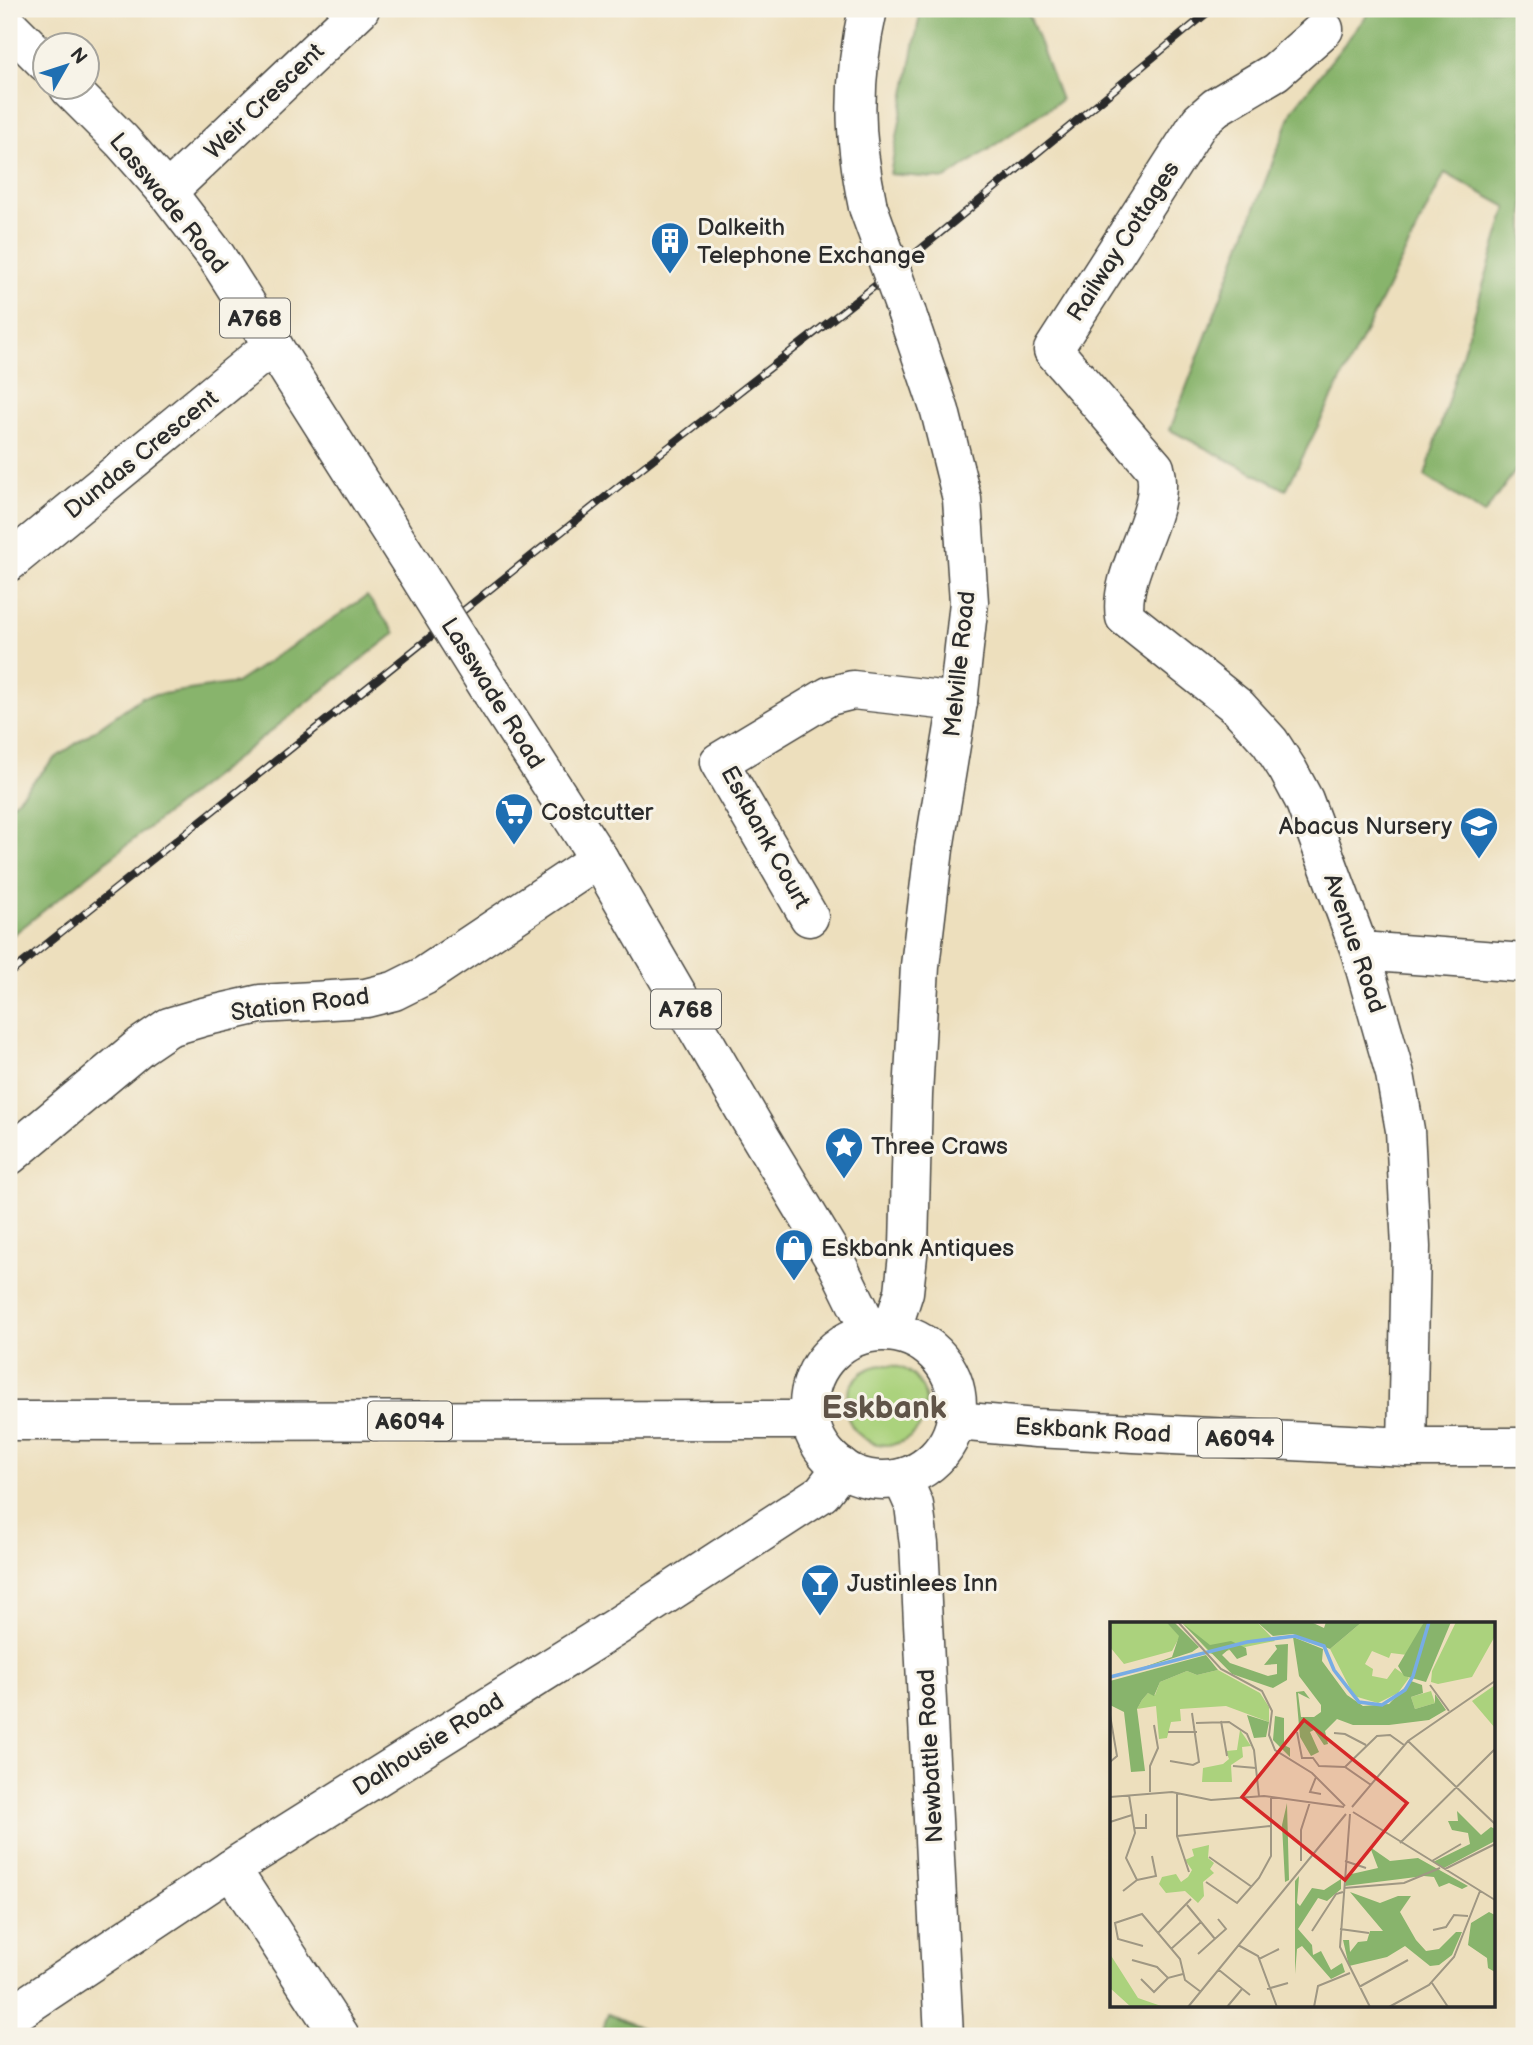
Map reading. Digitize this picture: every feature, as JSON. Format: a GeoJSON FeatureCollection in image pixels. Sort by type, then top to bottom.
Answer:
{"type":"FeatureCollection","features":[{"type":"Feature","properties":{"kind":"main road","name":"Weir Crescent"},"geometry":{"type":"LineString","coordinates":[[167,192],[360,9]]}},
{"type":"Feature","properties":{"kind":"main road","name":"Melville Road"},"geometry":{"type":"LineString","coordinates":[[868,9],[859,50],[855,118],[858,162],[868,207],[940,411],[962,499],[969,602],[958,702],[934,849],[920,966],[909,1246],[904,1292],[881,1331]]}},
{"type":"Feature","properties":{"kind":"main road"},"geometry":{"type":"LineString","coordinates":[[9,26],[32,49]]}},
{"type":"Feature","properties":{"kind":"main road","name":"Railway Cottages"},"geometry":{"type":"LineString","coordinates":[[1158,480],[1155,468],[1053,350],[1200,121],[1216,107],[1275,72],[1324,29]]}},
{"type":"Feature","properties":{"kind":"main road","name":"Lasswade Road"},"geometry":{"type":"LineString","coordinates":[[83,102],[167,192],[216,257],[599,859],[752,1124],[881,1331]]}},
{"type":"Feature","properties":{"kind":"main road","name":"Dundas Crescent"},"geometry":{"type":"LineString","coordinates":[[9,562],[274,347]]}},
{"type":"Feature","properties":{"kind":"main road","name":"Avenue Road"},"geometry":{"type":"LineString","coordinates":[[1158,480],[1153,506],[1125,593],[1125,617],[1238,707],[1270,742],[1288,770],[1304,800],[1360,951],[1395,1074],[1405,1130],[1411,1247],[1407,1447]]}},
{"type":"Feature","properties":{"kind":"main road","name":"Eskbank Court"},"geometry":{"type":"LineString","coordinates":[[809,917],[719,762],[829,696],[853,690],[958,702]]}},
{"type":"Feature","properties":{"kind":"main road","name":"Station Road"},"geometry":{"type":"LineString","coordinates":[[9,1156],[141,1046],[169,1027],[260,1004],[366,998],[394,991],[424,976],[599,859]]}},
{"type":"Feature","properties":{"kind":"main road"},"geometry":{"type":"LineString","coordinates":[[1360,951],[1524,963]]}},
{"type":"Feature","properties":{"kind":"main road"},"geometry":{"type":"LineString","coordinates":[[881,1331],[925,1346],[941,1360],[952,1379],[957,1400],[954,1436],[946,1451],[919,1473],[902,1478],[871,1479],[842,1466],[829,1455],[815,1436],[810,1420],[813,1380],[821,1365],[835,1348],[855,1336],[881,1331]]}},
{"type":"Feature","properties":{"kind":"main road","name":"A6094"},"geometry":{"type":"LineString","coordinates":[[9,1421],[810,1420]]}},
{"type":"Feature","properties":{"kind":"main road","name":"Eskbank Road"},"geometry":{"type":"LineString","coordinates":[[956,1421],[1036,1428],[1407,1447],[1524,1447]]}},
{"type":"Feature","properties":{"kind":"main road","name":"Dalhousie Road"},"geometry":{"type":"LineString","coordinates":[[9,2017],[231,1869],[619,1625],[822,1493],[842,1466]]}},
{"type":"Feature","properties":{"kind":"main road","name":"Newbattle Road"},"geometry":{"type":"LineString","coordinates":[[902,1478],[914,1505],[919,1544],[944,2036]]}},
{"type":"Feature","properties":{"kind":"main road"},"geometry":{"type":"LineString","coordinates":[[231,1869],[340,2036]]}},
{"type":"Feature","properties":{"kind":"green space"},"geometry":{"type":"Polygon","coordinates":[[[921,9],[1027,9],[1061,100],[945,179],[890,174],[921,9]]]}},
{"type":"Feature","properties":{"kind":"green space"},"geometry":{"type":"Polygon","coordinates":[[[1372,9],[1524,9],[1524,459],[1484,514],[1425,476],[1507,207],[1445,173],[1286,490],[1170,430],[1293,109],[1372,9]]]}},
{"type":"Feature","properties":{"kind":"green space"},"geometry":{"type":"Polygon","coordinates":[[[367,596],[395,633],[9,938],[9,808],[54,759],[142,697],[236,683],[367,596]]]}},
{"type":"Feature","properties":{"kind":"green space"},"geometry":{"type":"Polygon","coordinates":[[[886,1365],[901,1368],[914,1377],[923,1390],[926,1405],[923,1420],[914,1433],[901,1442],[886,1445],[871,1442],[858,1433],[849,1420],[846,1405],[849,1390],[858,1377],[871,1368],[886,1365]]]}},
{"type":"Feature","properties":{"kind":"green space"},"geometry":{"type":"Polygon","coordinates":[[[608,2014],[652,2033],[652,2036],[600,2036],[608,2014]]]}},
{"type":"Feature","properties":{"kind":"railway"},"geometry":{"type":"LineString","coordinates":[[9,974],[634,474],[894,271],[1212,9]]}},
{"type":"Feature","properties":{"kind":"place","name":"Dalkeith Telephone Exchange"},"geometry":{"type":"Point","coordinates":[670,275]}},
{"type":"Feature","properties":{"kind":"place","name":"Costcutter"},"geometry":{"type":"Point","coordinates":[514,846]}},
{"type":"Feature","properties":{"kind":"place","name":"Abacus Nursery"},"geometry":{"type":"Point","coordinates":[1479,860]}},
{"type":"Feature","properties":{"kind":"place","name":"Three Craws"},"geometry":{"type":"Point","coordinates":[844,1180]}},
{"type":"Feature","properties":{"kind":"place","name":"Eskbank Antiques"},"geometry":{"type":"Point","coordinates":[794,1282]}},
{"type":"Feature","properties":{"kind":"place","name":"Justinlees Inn"},"geometry":{"type":"Point","coordinates":[820,1617]}},
{"type":"Feature","properties":{"kind":"district","name":"Eskbank"},"geometry":{"type":"Point","coordinates":[884,1407]}}]}
